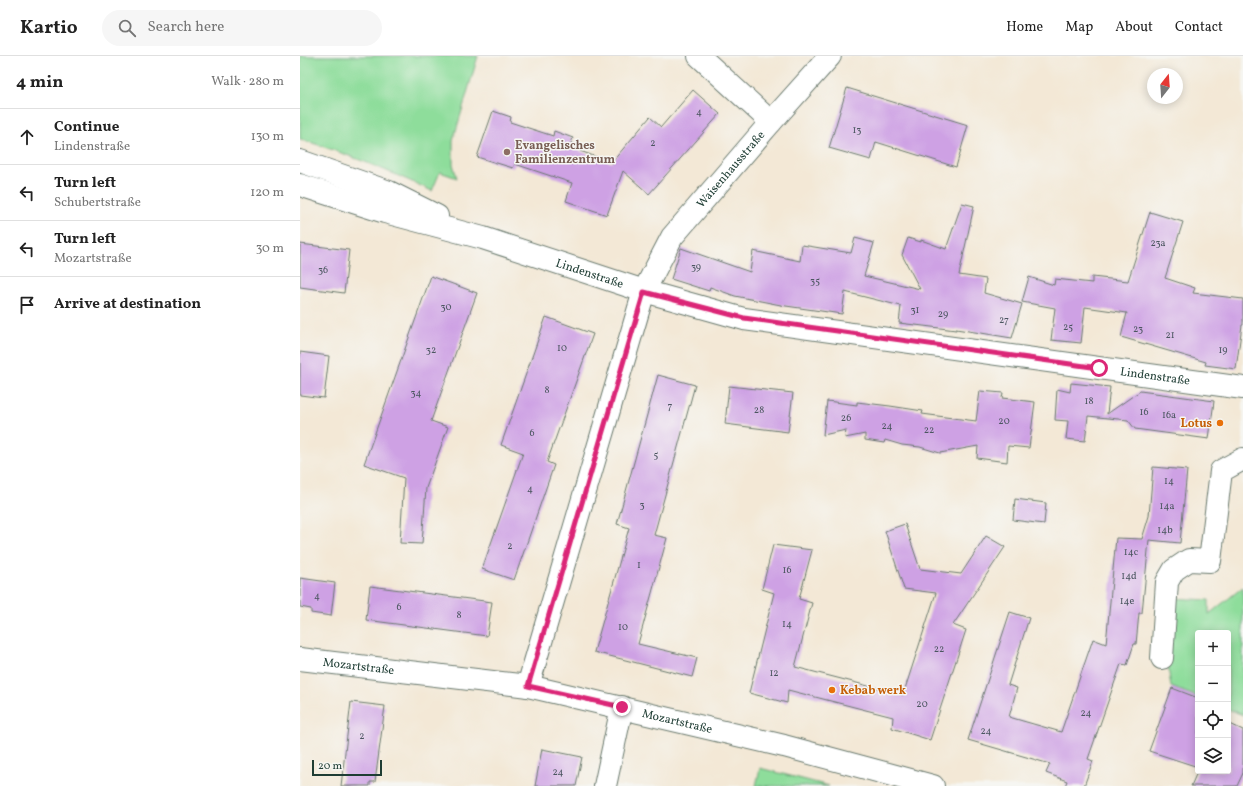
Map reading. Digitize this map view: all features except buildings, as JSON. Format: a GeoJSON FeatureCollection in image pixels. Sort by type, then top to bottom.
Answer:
{"type":"FeatureCollection","features":[{"type":"Feature","properties":{"kind":"street"},"geometry":{"type":"LineString","coordinates":[[699,56],[771,122]]}},
{"type":"Feature","properties":{"kind":"street","name":"Waisenhausstraße"},"geometry":{"type":"LineString","coordinates":[[528,686],[644,292],[672,237],[830,56]]}},
{"type":"Feature","properties":{"kind":"street","name":"Lindenstraße"},"geometry":{"type":"LineString","coordinates":[[300,161],[389,192],[483,238]]}},
{"type":"Feature","properties":{"kind":"street","name":"Lindenstraße"},"geometry":{"type":"LineString","coordinates":[[300,185],[385,212],[483,238],[644,292],[744,318],[1243,388]]}},
{"type":"Feature","properties":{"kind":"street"},"geometry":{"type":"LineString","coordinates":[[1162,658],[1167,582],[1174,570],[1188,560],[1210,561],[1221,471],[1243,459]]}},
{"type":"Feature","properties":{"kind":"street","name":"Mozartstraße"},"geometry":{"type":"LineString","coordinates":[[300,659],[528,686],[784,746],[922,785]]}},
{"type":"Feature","properties":{"kind":"street"},"geometry":{"type":"LineString","coordinates":[[605,786],[622,707]]}},
{"type":"Feature","properties":{"kind":"green space"},"geometry":{"type":"Polygon","coordinates":[[[300,56],[478,56],[453,141],[453,164],[457,178],[440,172],[432,191],[400,176],[334,150],[300,139],[300,56]]]}},
{"type":"Feature","properties":{"kind":"green space"},"geometry":{"type":"Polygon","coordinates":[[[1243,587],[1243,715],[1231,710],[1231,630],[1195,630],[1195,696],[1171,687],[1168,667],[1172,598],[1209,600],[1209,614],[1243,587]]]}},
{"type":"Feature","properties":{"kind":"green space"},"geometry":{"type":"Polygon","coordinates":[[[760,768],[829,786],[756,786],[760,768]]]}},
{"type":"Feature","properties":{"kind":"place","name":"Evangelisches Familienzentrum"},"geometry":{"type":"Point","coordinates":[507,152]}},
{"type":"Feature","properties":{"kind":"place","name":"Lotus"},"geometry":{"type":"Point","coordinates":[1220,423]}},
{"type":"Feature","properties":{"kind":"place","name":"Kebab werk"},"geometry":{"type":"Point","coordinates":[832,690]}},
{"type":"Feature","properties":{"kind":"route"},"geometry":{"type":"LineString","coordinates":[[622,707],[528,686],[644,292],[744,318],[1099,368]]}}]}
